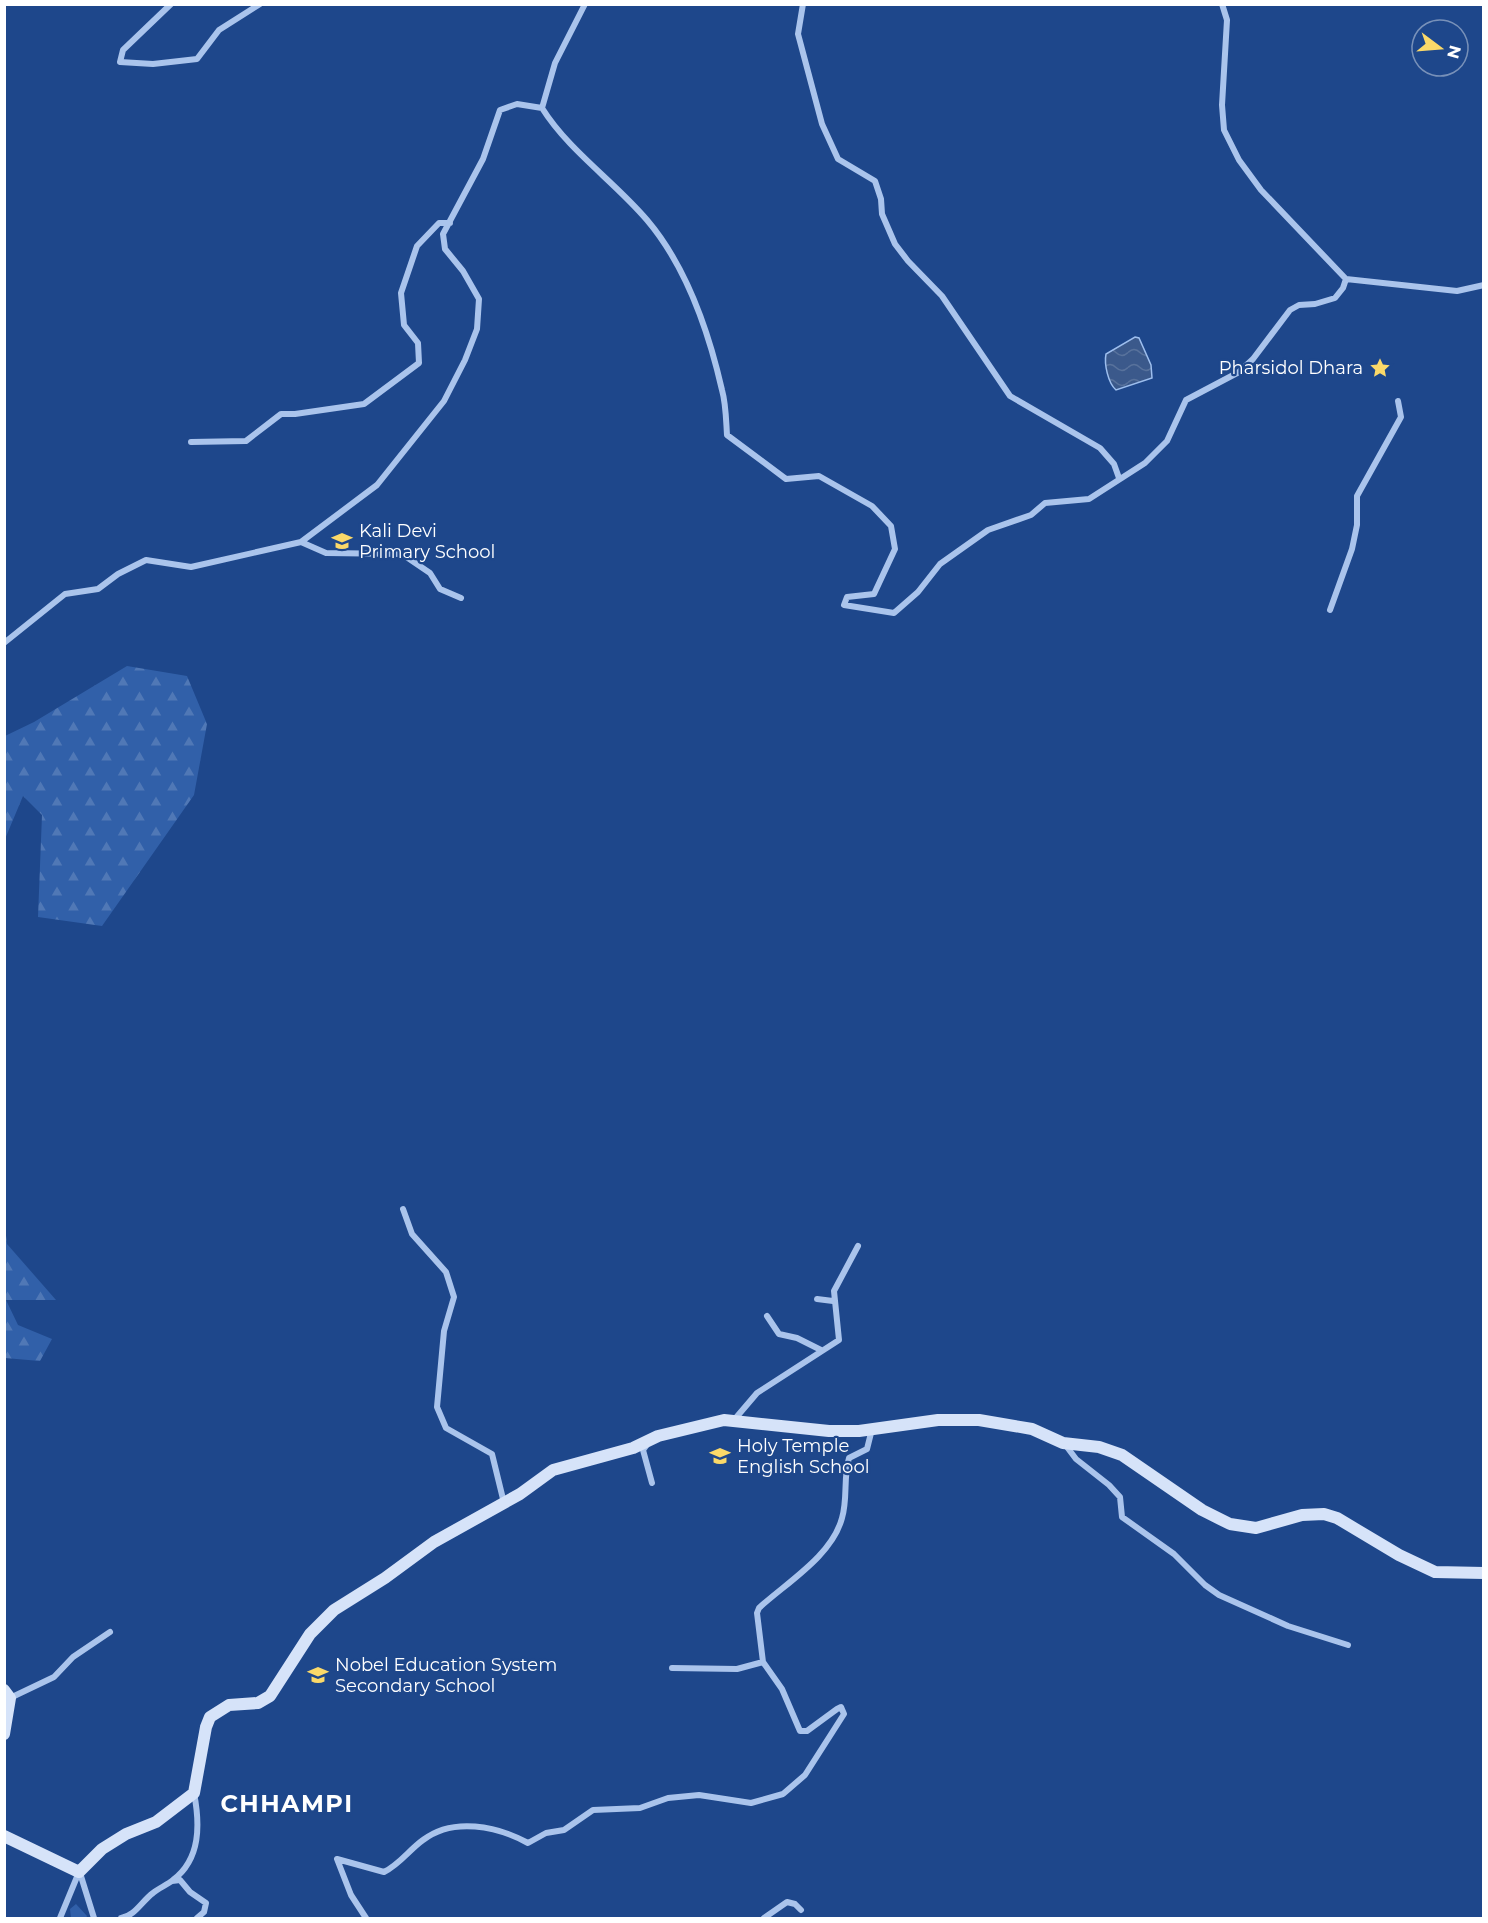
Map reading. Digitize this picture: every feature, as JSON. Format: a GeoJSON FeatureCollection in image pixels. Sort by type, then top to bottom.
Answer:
{"type":"FeatureCollection","features":[{"type":"Feature","properties":{"kind":"main road"},"geometry":{"type":"LineString","coordinates":[[4,1836],[79,1872],[102,1849],[126,1834],[156,1822],[194,1793],[206,1727],[216,1712],[229,1705],[265,1700],[274,1692],[310,1634],[334,1610],[385,1578],[434,1542],[504,1503],[553,1470],[633,1448],[658,1436],[734,1420],[760,1425],[829,1431],[873,1429],[938,1420],[979,1420],[1032,1429],[1063,1443],[1099,1447],[1122,1455],[1202,1510],[1230,1524],[1256,1528],[1302,1515],[1324,1514],[1337,1518],[1399,1555],[1435,1572],[1484,1574]]}},
{"type":"Feature","properties":{"kind":"main road"},"geometry":{"type":"LineString","coordinates":[[4,1734],[7,1694]]}},
{"type":"Feature","properties":{"kind":"street"},"geometry":{"type":"LineString","coordinates":[[171,4],[123,51],[120,62],[153,64],[197,59],[219,30],[260,4]]}},
{"type":"Feature","properties":{"kind":"street"},"geometry":{"type":"LineString","coordinates":[[542,108],[555,63],[585,4]]}},
{"type":"Feature","properties":{"kind":"street"},"geometry":{"type":"LineString","coordinates":[[803,4],[798,34],[822,124],[838,159],[874,181],[881,199],[882,214],[895,244],[942,296],[1010,396],[1100,448],[1114,464],[1119,478]]}},
{"type":"Feature","properties":{"kind":"street"},"geometry":{"type":"LineString","coordinates":[[1222,4],[1227,20],[1222,105],[1224,130],[1239,160],[1261,190],[1346,279],[1457,291],[1484,285]]}},
{"type":"Feature","properties":{"kind":"street"},"geometry":{"type":"LineString","coordinates":[[4,644],[65,594],[98,589],[118,574],[146,560],[191,567],[301,542],[377,485],[444,402],[465,360],[477,329],[479,299],[463,271],[445,249],[443,234],[483,159],[500,110],[517,104],[542,108],[556,130],[649,222],[675,261],[701,320],[723,391],[727,435],[786,479],[819,476],[872,506],[891,526],[895,549],[874,594],[847,597],[844,605],[894,613],[918,592],[940,564],[988,530],[1030,515],[1045,503],[1089,499],[1145,463],[1167,441],[1186,400],[1239,372],[1253,359],[1290,310],[1299,305],[1315,304],[1335,298],[1343,288],[1346,279]]}},
{"type":"Feature","properties":{"kind":"street"},"geometry":{"type":"LineString","coordinates":[[191,442],[246,441],[281,414],[364,404],[419,363],[418,343],[404,325],[401,293],[417,246],[439,223],[450,223]]}},
{"type":"Feature","properties":{"kind":"street"},"geometry":{"type":"LineString","coordinates":[[1330,610],[1352,549],[1357,525],[1357,496],[1401,417],[1398,401]]}},
{"type":"Feature","properties":{"kind":"street"},"geometry":{"type":"LineString","coordinates":[[301,542],[326,553],[402,554],[430,573],[440,589],[461,598]]}},
{"type":"Feature","properties":{"kind":"street"},"geometry":{"type":"LineString","coordinates":[[403,1209],[412,1234],[446,1272],[454,1298],[444,1331],[437,1407],[446,1428],[492,1454],[504,1503]]}},
{"type":"Feature","properties":{"kind":"street"},"geometry":{"type":"LineString","coordinates":[[734,1420],[757,1393],[839,1340],[833,1301],[835,1288],[852,1262],[858,1246]]}},
{"type":"Feature","properties":{"kind":"street"},"geometry":{"type":"LineString","coordinates":[[817,1299],[833,1301]]}},
{"type":"Feature","properties":{"kind":"street"},"geometry":{"type":"LineString","coordinates":[[767,1316],[779,1334],[797,1338],[821,1350]]}},
{"type":"Feature","properties":{"kind":"street"},"geometry":{"type":"LineString","coordinates":[[366,1918],[351,1895],[337,1859],[384,1872],[396,1866],[424,1839],[454,1825],[493,1830],[528,1843],[546,1833],[564,1830],[593,1810],[640,1808],[668,1798],[699,1795],[751,1803],[783,1794],[805,1775],[844,1714],[844,1710],[842,1707],[837,1709],[807,1731],[800,1731],[782,1689],[763,1662],[756,1618],[759,1608],[833,1538],[842,1518],[845,1471],[849,1458],[867,1449],[873,1429]]}},
{"type":"Feature","properties":{"kind":"street"},"geometry":{"type":"LineString","coordinates":[[652,1483],[643,1450],[658,1436]]}},
{"type":"Feature","properties":{"kind":"street"},"geometry":{"type":"LineString","coordinates":[[1063,1443],[1076,1459],[1109,1485],[1120,1497],[1122,1517],[1179,1558],[1212,1590],[1238,1605],[1258,1611],[1288,1626],[1348,1645]]}},
{"type":"Feature","properties":{"kind":"street"},"geometry":{"type":"LineString","coordinates":[[7,1694],[54,1677],[73,1657],[110,1632]]}},
{"type":"Feature","properties":{"kind":"street"},"geometry":{"type":"LineString","coordinates":[[672,1668],[737,1669],[763,1662]]}},
{"type":"Feature","properties":{"kind":"street"},"geometry":{"type":"LineString","coordinates":[[121,1918],[128,1917],[186,1866],[197,1842],[198,1816],[194,1793]]}},
{"type":"Feature","properties":{"kind":"street"},"geometry":{"type":"LineString","coordinates":[[60,1918],[79,1872]]}},
{"type":"Feature","properties":{"kind":"street"},"geometry":{"type":"LineString","coordinates":[[79,1872],[94,1918]]}},
{"type":"Feature","properties":{"kind":"street"},"geometry":{"type":"LineString","coordinates":[[171,1881],[180,1880],[190,1892],[206,1903],[204,1912],[197,1918]]}},
{"type":"Feature","properties":{"kind":"street"},"geometry":{"type":"LineString","coordinates":[[764,1918],[787,1902],[801,1910]]}},
{"type":"Feature","properties":{"kind":"green space"},"geometry":{"type":"Polygon","coordinates":[[[127,666],[187,676],[207,724],[194,795],[102,926],[38,917],[42,815],[23,796],[5,839],[5,736],[34,722],[127,666]]]}},
{"type":"Feature","properties":{"kind":"green space"},"geometry":{"type":"Polygon","coordinates":[[[4,1219],[7,1244],[56,1300],[6,1300],[18,1325],[52,1339],[40,1361],[5,1358],[4,1219]]]}},
{"type":"Feature","properties":{"kind":"green space"},"geometry":{"type":"Polygon","coordinates":[[[76,1904],[87,1916],[86,1918],[71,1918],[70,1909],[76,1904]]]}},
{"type":"Feature","properties":{"kind":"water"},"geometry":{"type":"Polygon","coordinates":[[[1135,337],[1139,338],[1151,365],[1152,378],[1116,390],[1107,373],[1106,354],[1135,337]]]}},
{"type":"Feature","properties":{"kind":"place","name":"Pharsidol Dhara"},"geometry":{"type":"Point","coordinates":[1380,368]}},
{"type":"Feature","properties":{"kind":"place","name":"Kali Devi Primary School"},"geometry":{"type":"Point","coordinates":[342,541]}},
{"type":"Feature","properties":{"kind":"place","name":"Holy Temple English School"},"geometry":{"type":"Point","coordinates":[720,1456]}},
{"type":"Feature","properties":{"kind":"place","name":"Nobel Education System Secondary School"},"geometry":{"type":"Point","coordinates":[318,1675]}},
{"type":"Feature","properties":{"kind":"district","name":"CHHAMPI"},"geometry":{"type":"Point","coordinates":[287,1803]}}]}
